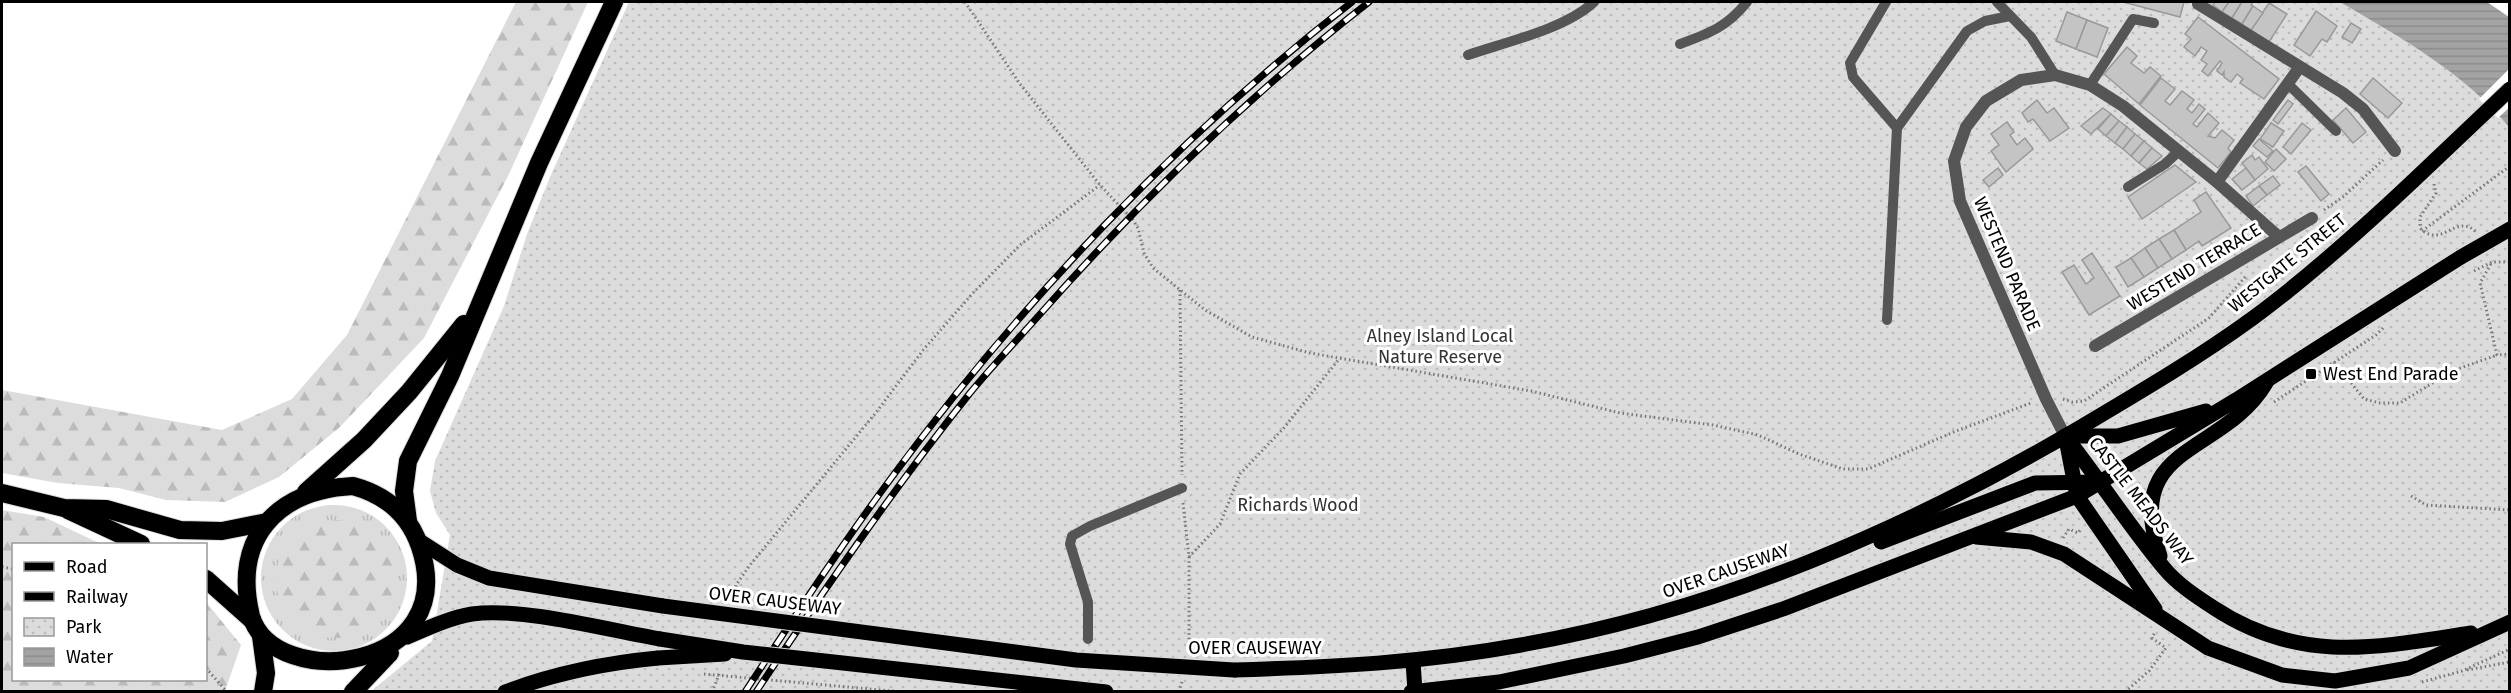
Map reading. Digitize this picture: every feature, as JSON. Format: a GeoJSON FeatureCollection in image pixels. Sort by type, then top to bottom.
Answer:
{"type":"FeatureCollection","features":[{"type":"Feature","properties":{"kind":"highway"},"geometry":{"type":"LineString","coordinates":[[408,521],[404,491],[408,461],[450,376],[476,309],[539,163],[614,2]]}},
{"type":"Feature","properties":{"kind":"highway"},"geometry":{"type":"LineString","coordinates":[[263,692],[266,673],[246,597],[246,572],[252,547],[267,522],[303,495],[364,440],[409,392],[476,309]]}},
{"type":"Feature","properties":{"kind":"highway"},"geometry":{"type":"LineString","coordinates":[[303,495],[332,487],[353,486],[372,491],[388,501],[408,521],[425,561],[424,601],[402,641],[353,692]]}},
{"type":"Feature","properties":{"kind":"highway"},"geometry":{"type":"LineString","coordinates":[[2,493],[64,508],[139,543]]}},
{"type":"Feature","properties":{"kind":"highway"},"geometry":{"type":"LineString","coordinates":[[64,508],[106,509],[180,530],[208,532],[236,530],[267,522]]}},
{"type":"Feature","properties":{"kind":"highway"},"geometry":{"type":"LineString","coordinates":[[207,580],[256,628],[277,654],[291,663],[309,668],[333,668],[359,663],[402,641]]}},
{"type":"Feature","properties":{"kind":"main road","name":"WESTGATE STREET"},"geometry":{"type":"LineString","coordinates":[[2065,436],[2160,380],[2255,316],[2342,246],[2510,89]]}},
{"type":"Feature","properties":{"kind":"main road"},"geometry":{"type":"LineString","coordinates":[[1413,662],[1413,691],[1499,682],[1624,656],[1698,637],[1783,609],[1973,537],[2076,489],[2101,482],[2236,400],[2461,257],[2510,229]]}},
{"type":"Feature","properties":{"kind":"main road"},"geometry":{"type":"LineString","coordinates":[[2166,570],[2151,519],[2150,500],[2155,488],[2178,457],[2256,400],[2267,380]]}},
{"type":"Feature","properties":{"kind":"main road"},"geometry":{"type":"LineString","coordinates":[[2065,436],[2118,436],[2178,421],[2236,400]]}},
{"type":"Feature","properties":{"kind":"main road","name":"CASTLE MEADS WAY"},"geometry":{"type":"LineString","coordinates":[[2065,436],[2166,570],[2196,596],[2230,618],[2272,638],[2325,648],[2389,646],[2488,630]]}},
{"type":"Feature","properties":{"kind":"main road","name":"CASTLE MEADS WAY"},"geometry":{"type":"LineString","coordinates":[[2065,436],[2076,489],[2158,625]]}},
{"type":"Feature","properties":{"kind":"main road","name":"OVER CAUSEWAY"},"geometry":{"type":"LineString","coordinates":[[418,540],[458,565],[489,578],[663,606],[1076,660],[1234,670],[1413,662],[1524,645],[1614,626],[1671,611],[1771,578],[1955,498],[2065,436]]}},
{"type":"Feature","properties":{"kind":"main road"},"geometry":{"type":"LineString","coordinates":[[1824,556],[1861,550],[2035,483],[2076,489]]}},
{"type":"Feature","properties":{"kind":"main road","name":"CASTLE MEADS WAY"},"geometry":{"type":"LineString","coordinates":[[1973,537],[2031,542],[2064,554],[2158,625],[2208,648],[2283,675],[2335,681],[2409,668],[2488,630],[2510,622]]}},
{"type":"Feature","properties":{"kind":"main road"},"geometry":{"type":"LineString","coordinates":[[402,641],[440,622],[470,614],[498,612],[743,652],[1106,692]]}},
{"type":"Feature","properties":{"kind":"main road"},"geometry":{"type":"LineString","coordinates":[[505,692],[538,680],[616,662],[743,652]]}},
{"type":"Feature","properties":{"kind":"street"},"geometry":{"type":"LineString","coordinates":[[2198,4],[2343,93],[2363,109],[2395,151]]}},
{"type":"Feature","properties":{"kind":"street"},"geometry":{"type":"LineString","coordinates":[[2217,182],[2299,68]]}},
{"type":"Feature","properties":{"kind":"street","name":"WESTEND PARADE"},"geometry":{"type":"LineString","coordinates":[[2065,436],[2046,399],[1960,201],[1954,161],[1966,127],[1986,101],[2021,80],[2055,75],[2090,85],[2123,106],[2179,151],[2279,237]]}},
{"type":"Feature","properties":{"kind":"street","name":"WESTEND TERRACE"},"geometry":{"type":"LineString","coordinates":[[2095,346],[2312,218]]}},
{"type":"Feature","properties":{"kind":"lane"},"geometry":{"type":"LineString","coordinates":[[1468,55],[1552,26],[1586,9],[1594,2]]}},
{"type":"Feature","properties":{"kind":"lane"},"geometry":{"type":"LineString","coordinates":[[1680,44],[1712,33],[1733,19],[1747,2]]}},
{"type":"Feature","properties":{"kind":"lane"},"geometry":{"type":"LineString","coordinates":[[1886,2],[1850,63],[1853,77],[1897,128]]}},
{"type":"Feature","properties":{"kind":"lane"},"geometry":{"type":"LineString","coordinates":[[1997,2],[2031,37],[2055,75]]}},
{"type":"Feature","properties":{"kind":"lane"},"geometry":{"type":"LineString","coordinates":[[1887,320],[1897,128],[1967,31],[1985,21],[2010,16]]}},
{"type":"Feature","properties":{"kind":"lane"},"geometry":{"type":"LineString","coordinates":[[2090,85],[2133,19],[2154,23]]}},
{"type":"Feature","properties":{"kind":"lane"},"geometry":{"type":"LineString","coordinates":[[2288,84],[2336,132]]}},
{"type":"Feature","properties":{"kind":"lane"},"geometry":{"type":"LineString","coordinates":[[2128,188],[2165,164],[2179,151]]}},
{"type":"Feature","properties":{"kind":"lane"},"geometry":{"type":"LineString","coordinates":[[1088,639],[1088,602],[1070,544],[1072,536],[1090,525],[1182,488]]}},
{"type":"Feature","properties":{"kind":"path"},"geometry":{"type":"LineString","coordinates":[[965,2],[1020,84],[1101,186],[1133,220],[1138,228],[1144,253],[1153,268],[1205,310],[1252,337],[1310,353],[1531,392],[1620,413],[1725,427],[1758,435],[1799,454],[1843,469],[1868,469],[2000,413],[2046,399],[2059,397],[2072,402],[2084,401],[2209,318],[2248,273]]}},
{"type":"Feature","properties":{"kind":"path"},"geometry":{"type":"LineString","coordinates":[[2312,218],[2343,197],[2395,151]]}},
{"type":"Feature","properties":{"kind":"path"},"geometry":{"type":"LineString","coordinates":[[2422,231],[2510,166]]}},
{"type":"Feature","properties":{"kind":"path"},"geometry":{"type":"LineString","coordinates":[[732,607],[735,585],[750,565],[874,414],[924,349],[973,293],[1020,245],[1101,186]]}},
{"type":"Feature","properties":{"kind":"path"},"geometry":{"type":"LineString","coordinates":[[2492,262],[2480,283],[2497,355]]}},
{"type":"Feature","properties":{"kind":"path"},"geometry":{"type":"LineString","coordinates":[[2467,274],[2492,262],[2510,262]]}},
{"type":"Feature","properties":{"kind":"path"},"geometry":{"type":"LineString","coordinates":[[1180,289],[1182,488],[1189,557],[1191,610],[1187,660]]}},
{"type":"Feature","properties":{"kind":"path"},"geometry":{"type":"LineString","coordinates":[[2272,404],[2376,336],[2388,323]]}},
{"type":"Feature","properties":{"kind":"path"},"geometry":{"type":"LineString","coordinates":[[2324,343],[2334,363],[2364,399],[2380,403],[2400,403],[2452,371],[2497,355],[2510,354]]}},
{"type":"Feature","properties":{"kind":"path"},"geometry":{"type":"LineString","coordinates":[[1189,557],[1220,524],[1239,474],[1283,429],[1340,358]]}},
{"type":"Feature","properties":{"kind":"path"},"geometry":{"type":"LineString","coordinates":[[2411,496],[2426,505],[2510,510]]}},
{"type":"Feature","properties":{"kind":"path"},"geometry":{"type":"LineString","coordinates":[[2147,627],[2158,625]]}},
{"type":"Feature","properties":{"kind":"path"},"geometry":{"type":"LineString","coordinates":[[2158,625],[2164,637]]}},
{"type":"Feature","properties":{"kind":"path"},"geometry":{"type":"LineString","coordinates":[[2125,692],[2149,671],[2166,648],[2152,638],[2158,625]]}},
{"type":"Feature","properties":{"kind":"path"},"geometry":{"type":"LineString","coordinates":[[2462,670],[2510,649]]}},
{"type":"Feature","properties":{"kind":"path"},"geometry":{"type":"LineString","coordinates":[[2411,684],[2462,670],[2510,662]]}},
{"type":"Feature","properties":{"kind":"path"},"geometry":{"type":"LineString","coordinates":[[207,669],[227,692]]}},
{"type":"Feature","properties":{"kind":"path"},"geometry":{"type":"LineString","coordinates":[[712,692],[718,682],[720,671]]}},
{"type":"Feature","properties":{"kind":"path"},"geometry":{"type":"LineString","coordinates":[[700,673],[903,692]]}},
{"type":"Feature","properties":{"kind":"path"},"geometry":{"type":"LineString","coordinates":[[1179,692],[1182,681]]}},
{"type":"Feature","properties":{"kind":"green space"},"geometry":{"type":"Polygon","coordinates":[[[516,2],[588,2],[508,176],[424,338],[340,427],[279,477],[225,502],[166,500],[119,488],[58,483],[2,473],[2,390],[222,430],[292,399],[347,335],[516,2]]]}},
{"type":"Feature","properties":{"kind":"green space","name":"Alney Island Local Nature Reserve"},"geometry":{"type":"Polygon","coordinates":[[[629,2],[2340,2],[2430,57],[2472,89],[2509,127],[2509,691],[370,692],[432,641],[450,535],[436,513],[430,491],[435,461],[504,306],[527,234],[550,177],[629,2]]]}},
{"type":"Feature","properties":{"kind":"green space"},"geometry":{"type":"Polygon","coordinates":[[[334,505],[362,511],[385,527],[401,550],[407,578],[401,606],[385,629],[362,645],[334,651],[306,645],[283,629],[267,606],[261,578],[267,550],[283,527],[306,511],[334,505]]]}},
{"type":"Feature","properties":{"kind":"green space"},"geometry":{"type":"Polygon","coordinates":[[[2,510],[44,517],[99,543],[12,543],[12,681],[207,681],[207,603],[241,645],[225,691],[2,691],[2,510]]]}},
{"type":"Feature","properties":{"kind":"green space"},"geometry":{"type":"Polygon","coordinates":[[[335,520],[358,524],[377,537],[390,556],[394,579],[390,602],[377,621],[358,634],[335,638],[312,634],[293,621],[280,602],[276,579],[280,556],[293,537],[312,524],[335,520]]]}},
{"type":"Feature","properties":{"kind":"water"},"geometry":{"type":"Polygon","coordinates":[[[2340,2],[2487,2],[2509,17],[2509,127],[2472,89],[2430,57],[2340,2]]]}},
{"type":"Feature","properties":{"kind":"pier"},"geometry":{"type":"Polygon","coordinates":[[[2509,69],[2510,107],[2498,118],[2479,99],[2509,69]]]}},
{"type":"Feature","properties":{"kind":"building"},"geometry":{"type":"Polygon","coordinates":[[[2123,2],[2184,2],[2180,17],[2123,2]]]}},
{"type":"Feature","properties":{"kind":"building"},"geometry":{"type":"Polygon","coordinates":[[[2215,2],[2229,2],[2222,12],[2213,5],[2215,2]]]}},
{"type":"Feature","properties":{"kind":"building"},"geometry":{"type":"Polygon","coordinates":[[[2229,2],[2242,2],[2232,18],[2222,12],[2229,2]]]}},
{"type":"Feature","properties":{"kind":"building"},"geometry":{"type":"Polygon","coordinates":[[[2242,2],[2253,2],[2251,5],[2253,6],[2242,24],[2232,18],[2242,2]]]}},
{"type":"Feature","properties":{"kind":"building"},"geometry":{"type":"Polygon","coordinates":[[[2269,3],[2287,14],[2269,42],[2251,30],[2269,3]]]}},
{"type":"Feature","properties":{"kind":"building"},"geometry":{"type":"Polygon","coordinates":[[[2253,6],[2263,13],[2251,30],[2242,24],[2253,6]]]}},
{"type":"Feature","properties":{"kind":"building"},"geometry":{"type":"Polygon","coordinates":[[[2316,11],[2337,26],[2327,42],[2322,39],[2310,56],[2294,45],[2316,11]]]}},
{"type":"Feature","properties":{"kind":"building"},"geometry":{"type":"Polygon","coordinates":[[[2067,12],[2087,20],[2076,49],[2056,41],[2067,12]]]}},
{"type":"Feature","properties":{"kind":"building"},"geometry":{"type":"Polygon","coordinates":[[[2198,17],[2279,79],[2264,99],[2240,83],[2243,79],[2237,74],[2231,82],[2224,77],[2224,72],[2222,75],[2217,71],[2222,63],[2220,61],[2208,76],[2202,71],[2207,64],[2201,60],[2207,51],[2201,47],[2195,56],[2184,47],[2191,39],[2185,34],[2198,17]]]}},
{"type":"Feature","properties":{"kind":"building"},"geometry":{"type":"Polygon","coordinates":[[[2087,20],[2108,28],[2097,57],[2076,49],[2087,20]]]}},
{"type":"Feature","properties":{"kind":"building"},"geometry":{"type":"Polygon","coordinates":[[[2351,23],[2361,29],[2352,43],[2342,37],[2351,23]]]}},
{"type":"Feature","properties":{"kind":"building"},"geometry":{"type":"Polygon","coordinates":[[[2127,47],[2137,56],[2131,63],[2144,73],[2150,67],[2161,76],[2139,104],[2104,74],[2127,47]]]}},
{"type":"Feature","properties":{"kind":"building"},"geometry":{"type":"Polygon","coordinates":[[[2161,78],[2175,89],[2165,101],[2170,105],[2182,91],[2194,100],[2187,109],[2192,113],[2199,104],[2205,109],[2193,124],[2197,127],[2208,113],[2219,123],[2208,136],[2215,138],[2222,130],[2234,140],[2228,148],[2231,152],[2218,168],[2140,105],[2161,78]]]}},
{"type":"Feature","properties":{"kind":"building"},"geometry":{"type":"Polygon","coordinates":[[[2373,78],[2402,103],[2388,118],[2360,94],[2373,78]]]}},
{"type":"Feature","properties":{"kind":"building"},"geometry":{"type":"Polygon","coordinates":[[[2037,100],[2047,113],[2054,108],[2069,128],[2050,141],[2033,119],[2028,122],[2022,113],[2037,100]]]}},
{"type":"Feature","properties":{"kind":"building"},"geometry":{"type":"Polygon","coordinates":[[[2288,100],[2293,104],[2278,124],[2273,120],[2288,100]]]}},
{"type":"Feature","properties":{"kind":"building"},"geometry":{"type":"Polygon","coordinates":[[[2103,108],[2111,114],[2091,134],[2081,126],[2103,108]]]}},
{"type":"Feature","properties":{"kind":"building"},"geometry":{"type":"Polygon","coordinates":[[[2346,108],[2366,132],[2353,143],[2333,120],[2346,108]]]}},
{"type":"Feature","properties":{"kind":"building"},"geometry":{"type":"Polygon","coordinates":[[[2111,114],[2119,121],[2106,136],[2098,129],[2111,114]]]}},
{"type":"Feature","properties":{"kind":"building"},"geometry":{"type":"Polygon","coordinates":[[[2119,121],[2127,127],[2115,143],[2106,136],[2119,121]]]}},
{"type":"Feature","properties":{"kind":"building"},"geometry":{"type":"Polygon","coordinates":[[[2007,122],[2014,132],[2010,135],[2017,145],[2025,138],[2033,149],[2006,172],[1991,151],[1999,145],[1991,134],[2007,122]]]}},
{"type":"Feature","properties":{"kind":"building"},"geometry":{"type":"Polygon","coordinates":[[[2271,123],[2284,131],[2273,147],[2260,139],[2271,123]]]}},
{"type":"Feature","properties":{"kind":"building"},"geometry":{"type":"Polygon","coordinates":[[[2302,123],[2311,130],[2291,154],[2283,147],[2302,123]]]}},
{"type":"Feature","properties":{"kind":"building"},"geometry":{"type":"Polygon","coordinates":[[[2127,127],[2135,134],[2123,149],[2115,143],[2127,127]]]}},
{"type":"Feature","properties":{"kind":"building"},"geometry":{"type":"Polygon","coordinates":[[[2135,134],[2144,141],[2131,156],[2123,149],[2135,134]]]}},
{"type":"Feature","properties":{"kind":"building"},"geometry":{"type":"Polygon","coordinates":[[[2259,139],[2273,151],[2267,157],[2253,146],[2259,139]]]}},
{"type":"Feature","properties":{"kind":"building"},"geometry":{"type":"Polygon","coordinates":[[[2144,141],[2152,148],[2139,163],[2131,156],[2144,141]]]}},
{"type":"Feature","properties":{"kind":"building"},"geometry":{"type":"Polygon","coordinates":[[[2152,148],[2162,156],[2147,169],[2139,163],[2152,148]]]}},
{"type":"Feature","properties":{"kind":"building"},"geometry":{"type":"Polygon","coordinates":[[[2276,149],[2286,159],[2274,171],[2265,162],[2276,149]]]}},
{"type":"Feature","properties":{"kind":"building"},"geometry":{"type":"Polygon","coordinates":[[[2252,155],[2255,160],[2259,157],[2268,169],[2255,180],[2242,163],[2252,155]]]}},
{"type":"Feature","properties":{"kind":"building"},"geometry":{"type":"Polygon","coordinates":[[[2175,165],[2196,182],[2142,219],[2128,197],[2175,165]]]}},
{"type":"Feature","properties":{"kind":"building"},"geometry":{"type":"Polygon","coordinates":[[[2306,166],[2329,194],[2321,201],[2298,172],[2306,166]]]}},
{"type":"Feature","properties":{"kind":"building"},"geometry":{"type":"Polygon","coordinates":[[[1998,168],[2003,175],[1989,187],[1983,180],[1998,168]]]}},
{"type":"Feature","properties":{"kind":"building"},"geometry":{"type":"Polygon","coordinates":[[[2246,168],[2255,180],[2242,190],[2232,179],[2246,168]]]}},
{"type":"Feature","properties":{"kind":"building"},"geometry":{"type":"Polygon","coordinates":[[[2273,176],[2280,185],[2267,195],[2259,186],[2273,176]]]}},
{"type":"Feature","properties":{"kind":"building"},"geometry":{"type":"Polygon","coordinates":[[[2259,186],[2267,195],[2253,206],[2246,196],[2259,186]]]}},
{"type":"Feature","properties":{"kind":"building"},"geometry":{"type":"Polygon","coordinates":[[[2206,192],[2231,228],[2202,246],[2199,241],[2186,250],[2174,230],[2201,212],[2194,200],[2206,192]]]}},
{"type":"Feature","properties":{"kind":"building"},"geometry":{"type":"Polygon","coordinates":[[[2174,230],[2186,250],[2172,259],[2159,239],[2174,230]]]}},
{"type":"Feature","properties":{"kind":"building"},"geometry":{"type":"Polygon","coordinates":[[[2159,239],[2172,259],[2158,268],[2145,248],[2159,239]]]}},
{"type":"Feature","properties":{"kind":"building"},"geometry":{"type":"Polygon","coordinates":[[[2145,248],[2158,268],[2144,277],[2131,258],[2145,248]]]}},
{"type":"Feature","properties":{"kind":"building"},"geometry":{"type":"Polygon","coordinates":[[[2092,253],[2120,296],[2089,315],[2062,272],[2074,265],[2086,284],[2094,278],[2082,260],[2092,253]]]}},
{"type":"Feature","properties":{"kind":"building"},"geometry":{"type":"Polygon","coordinates":[[[2131,258],[2144,277],[2128,287],[2116,267],[2131,258]]]}},
{"type":"Feature","properties":{"kind":"railway"},"geometry":{"type":"LineString","coordinates":[[745,692],[835,557],[892,477],[994,347],[1106,224],[1165,165],[1225,108],[1352,2]]}},
{"type":"Feature","properties":{"kind":"railway"},"geometry":{"type":"LineString","coordinates":[[756,692],[887,502],[970,393],[997,362],[1118,229],[1198,150],[1282,74],[1369,2]]}},
{"type":"Feature","properties":{"kind":"place","name":"West End Parade"},"geometry":{"type":"Point","coordinates":[2311,374]}},
{"type":"Feature","properties":{"kind":"park label","name":"Richards Wood"},"geometry":{"type":"Point","coordinates":[1298,505]}}]}
